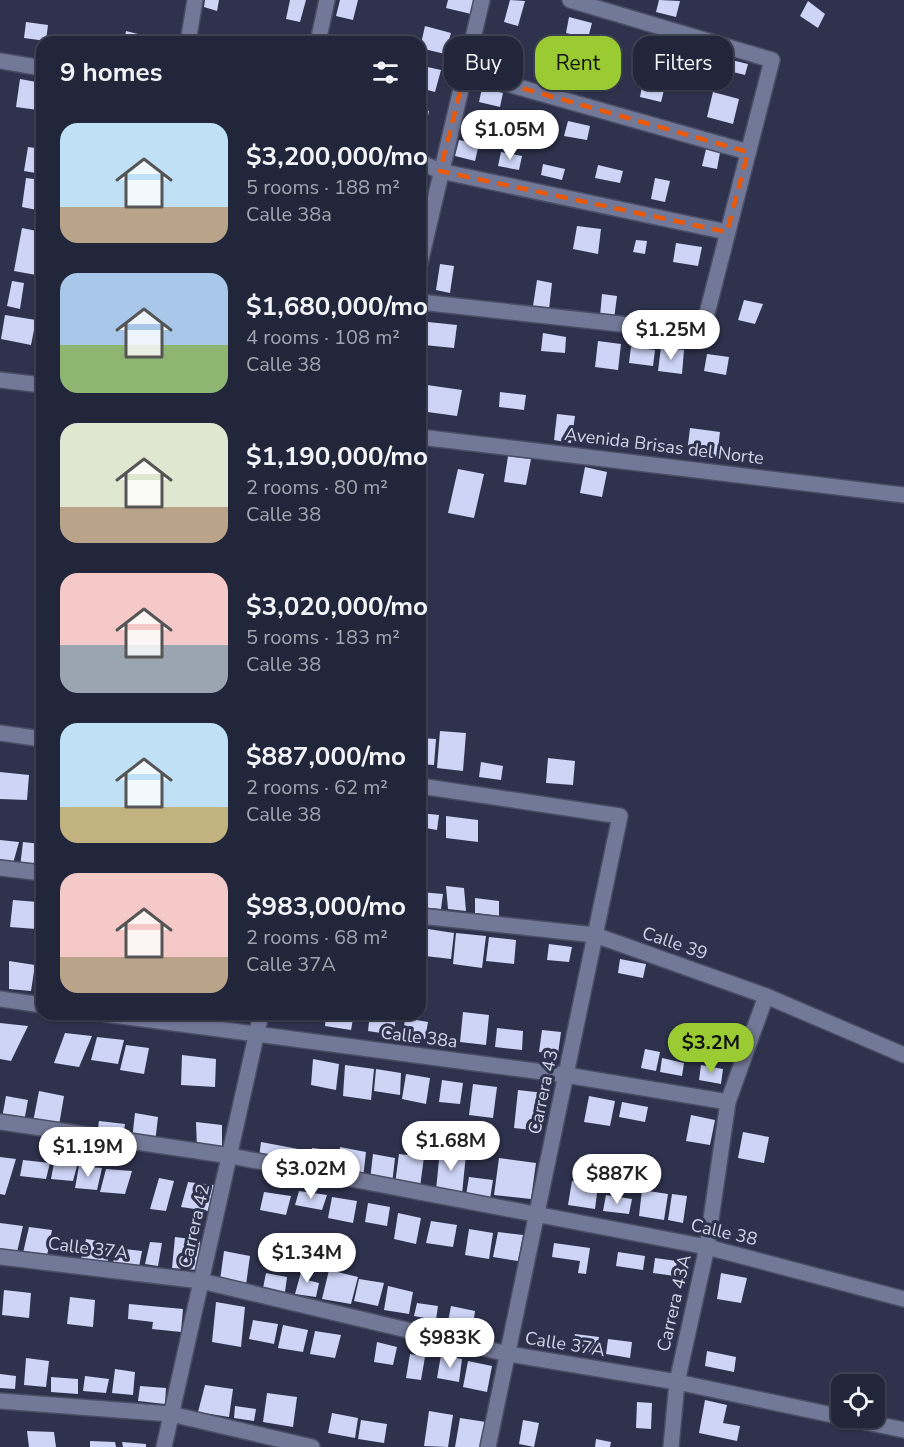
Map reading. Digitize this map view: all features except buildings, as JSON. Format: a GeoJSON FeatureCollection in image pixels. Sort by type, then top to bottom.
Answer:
{"type":"FeatureCollection","features":[{"type":"Feature","properties":{"kind":"street"},"geometry":{"type":"LineString","coordinates":[[189,36],[195,0]]}},
{"type":"Feature","properties":{"kind":"street"},"geometry":{"type":"LineString","coordinates":[[319,36],[327,0]]}},
{"type":"Feature","properties":{"kind":"street"},"geometry":{"type":"LineString","coordinates":[[474,36],[482,0]]}},
{"type":"Feature","properties":{"kind":"street"},"geometry":{"type":"LineString","coordinates":[[426,303],[702,333],[772,60],[570,0]]}},
{"type":"Feature","properties":{"kind":"street"},"geometry":{"type":"LineString","coordinates":[[0,61],[36,67]]}},
{"type":"Feature","properties":{"kind":"street"},"geometry":{"type":"LineString","coordinates":[[523,88],[748,152]]}},
{"type":"Feature","properties":{"kind":"street"},"geometry":{"type":"LineString","coordinates":[[426,235],[460,90]]}},
{"type":"Feature","properties":{"kind":"street"},"geometry":{"type":"LineString","coordinates":[[426,165],[440,171],[728,232]]}},
{"type":"Feature","properties":{"kind":"street"},"geometry":{"type":"LineString","coordinates":[[0,380],[36,384]]}},
{"type":"Feature","properties":{"kind":"street","name":"Avenida Brisas del Norte"},"geometry":{"type":"LineString","coordinates":[[426,438],[904,495]]}},
{"type":"Feature","properties":{"kind":"street"},"geometry":{"type":"LineString","coordinates":[[0,734],[36,738]]}},
{"type":"Feature","properties":{"kind":"street","name":"Carrera 43"},"geometry":{"type":"LineString","coordinates":[[426,787],[620,816],[488,1447]]}},
{"type":"Feature","properties":{"kind":"street"},"geometry":{"type":"LineString","coordinates":[[0,868],[36,872]]}},
{"type":"Feature","properties":{"kind":"street","name":"Calle 39"},"geometry":{"type":"LineString","coordinates":[[426,917],[595,935],[766,996],[904,1055]]}},
{"type":"Feature","properties":{"kind":"street","name":"Carrera 43A"},"geometry":{"type":"LineString","coordinates":[[671,1447],[677,1382],[707,1246],[728,1101],[766,996]]}},
{"type":"Feature","properties":{"kind":"street"},"geometry":{"type":"LineString","coordinates":[[0,999],[36,1004]]}},
{"type":"Feature","properties":{"kind":"street","name":"Calle 38a"},"geometry":{"type":"LineString","coordinates":[[146,1020],[566,1076],[728,1101]]}},
{"type":"Feature","properties":{"kind":"street","name":"Carrera 42"},"geometry":{"type":"LineString","coordinates":[[164,1447],[260,1020]]}},
{"type":"Feature","properties":{"kind":"street","name":"Calle 38"},"geometry":{"type":"LineString","coordinates":[[0,1122],[231,1156],[536,1216],[707,1246],[904,1299]]}},
{"type":"Feature","properties":{"kind":"street","name":"Calle 37A"},"geometry":{"type":"LineString","coordinates":[[0,1257],[201,1281],[508,1354],[677,1382],[831,1414]]}},
{"type":"Feature","properties":{"kind":"street"},"geometry":{"type":"LineString","coordinates":[[0,1401],[171,1414],[312,1447]]}},
{"type":"Feature","properties":{"kind":"street"},"geometry":{"type":"LineString","coordinates":[[885,1426],[904,1430]]}},
{"type":"Feature","properties":{"kind":"highlighted area"},"geometry":{"type":"Polygon","coordinates":[[[465,72],[748,152],[727,232],[440,171],[465,72]]]}}]}
